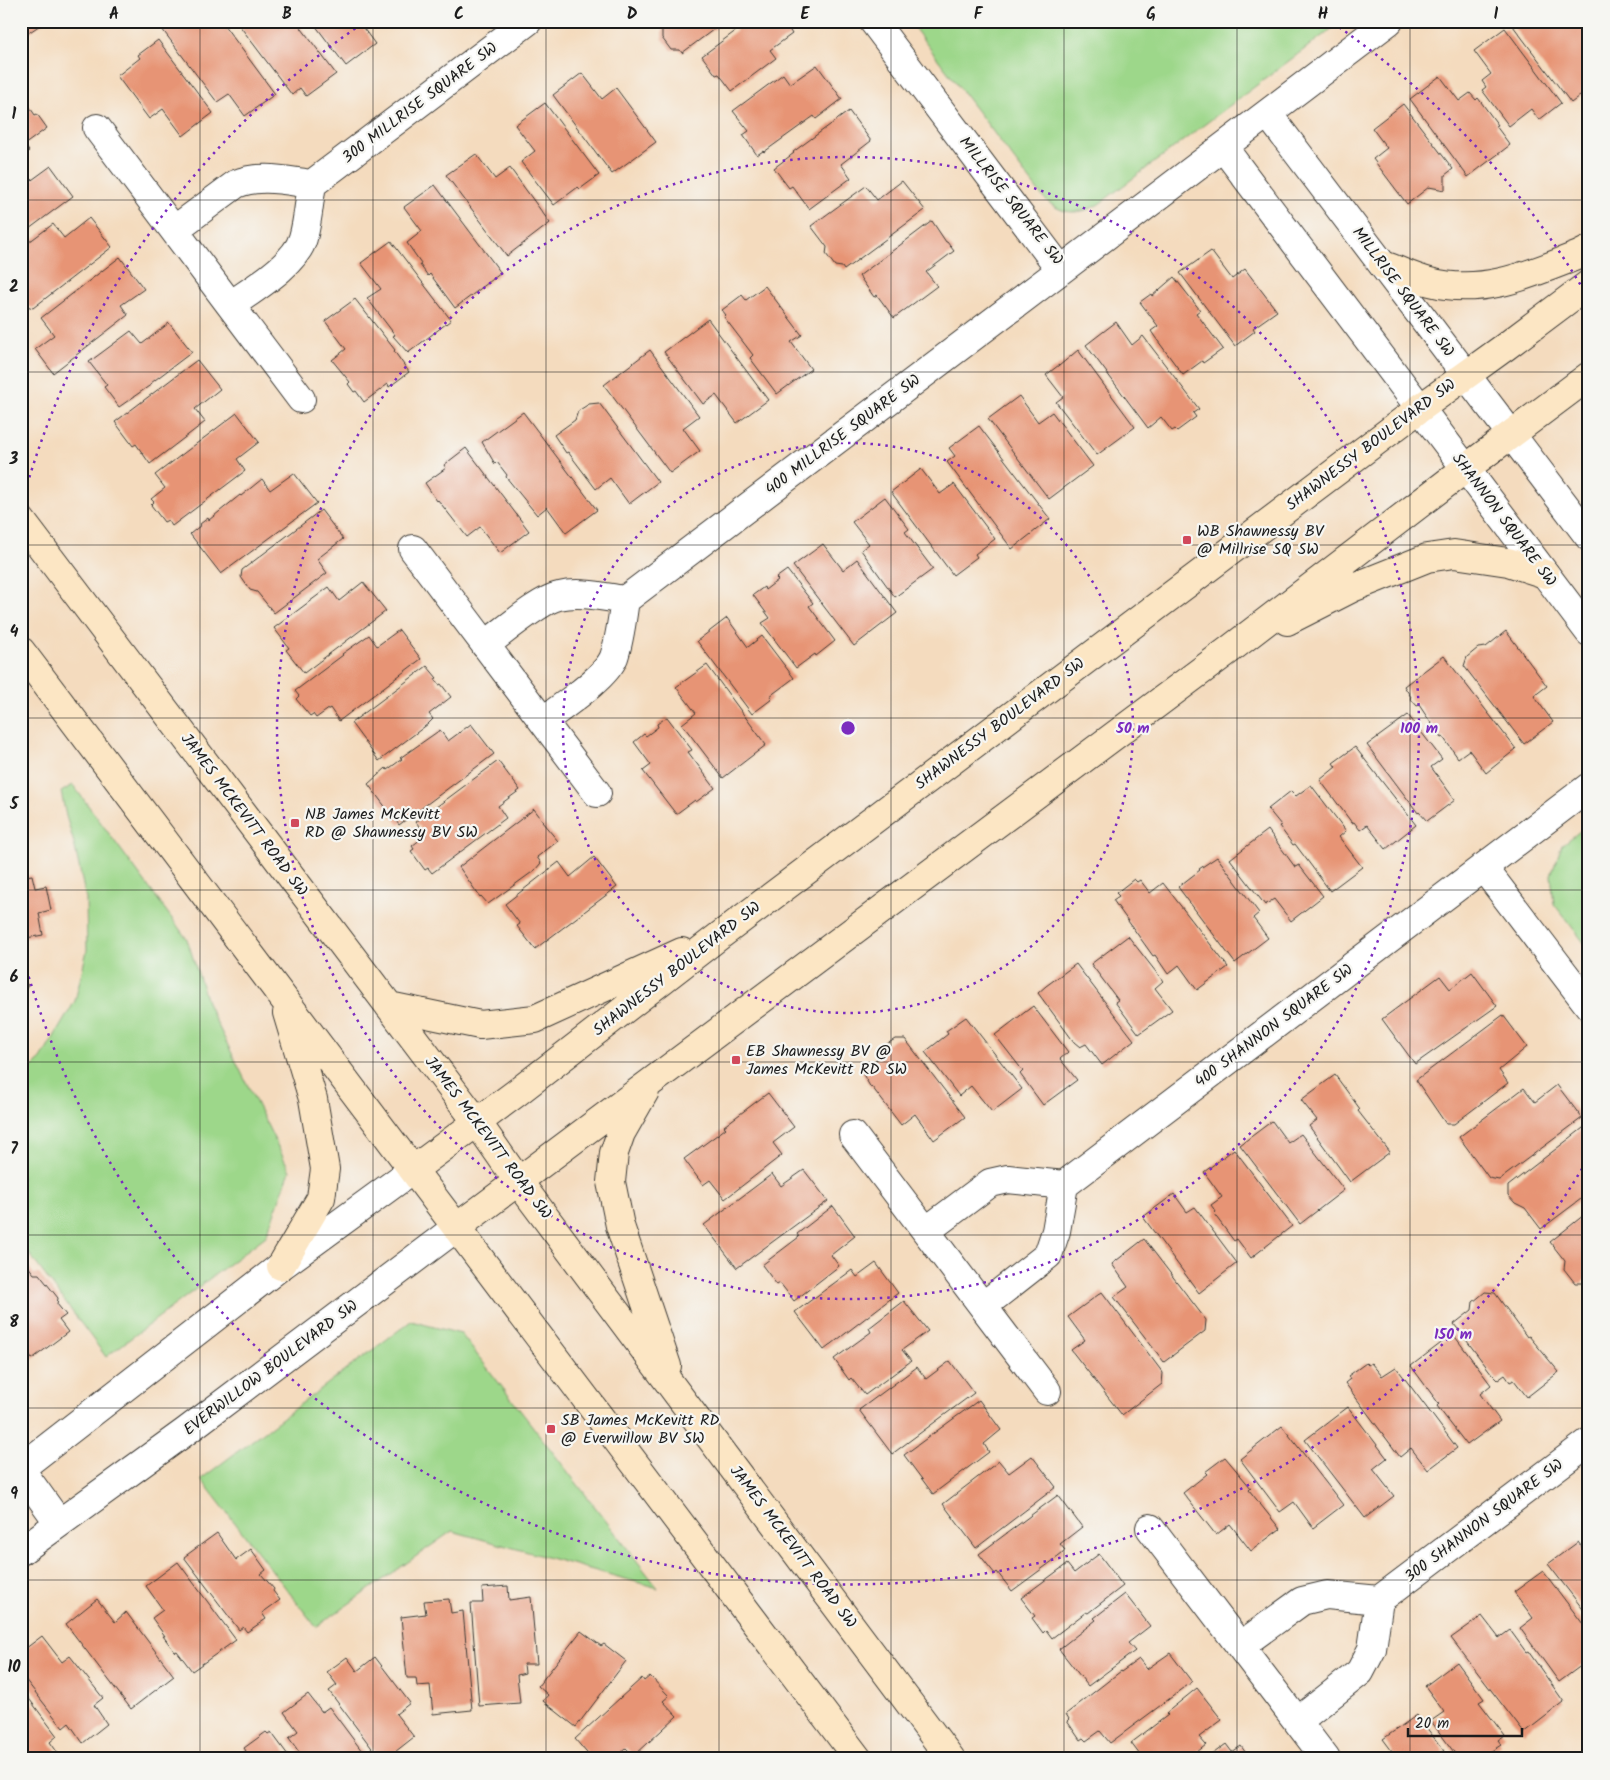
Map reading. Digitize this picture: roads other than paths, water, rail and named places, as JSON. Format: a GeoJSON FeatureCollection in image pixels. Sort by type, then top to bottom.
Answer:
{"type":"FeatureCollection","features":[{"type":"Feature","properties":{"kind":"main road"},"geometry":{"type":"LineString","coordinates":[[1383,265],[1429,282],[1473,288],[1516,278],[1589,250]]}},
{"type":"Feature","properties":{"kind":"main road","name":"SHAWNESSY BOULEVARD SW"},"geometry":{"type":"LineString","coordinates":[[414,1169],[1419,408],[1589,284]]}},
{"type":"Feature","properties":{"kind":"main road"},"geometry":{"type":"LineString","coordinates":[[518,1181],[1229,650],[1589,376]]}},
{"type":"Feature","properties":{"kind":"main road","name":"JAMES MCKEVITT ROAD SW"},"geometry":{"type":"LineString","coordinates":[[21,520],[477,1122],[518,1181],[951,1759]]}},
{"type":"Feature","properties":{"kind":"main road"},"geometry":{"type":"LineString","coordinates":[[1229,650],[1352,588],[1427,558],[1454,554],[1508,562],[1545,574]]}},
{"type":"Feature","properties":{"kind":"main road"},"geometry":{"type":"LineString","coordinates":[[21,651],[279,990],[858,1759]]}},
{"type":"Feature","properties":{"kind":"main road"},"geometry":{"type":"LineString","coordinates":[[389,1006],[480,1026],[535,1019],[718,937]]}},
{"type":"Feature","properties":{"kind":"main road"},"geometry":{"type":"LineString","coordinates":[[279,990],[313,1099],[325,1169],[321,1198],[282,1266]]}},
{"type":"Feature","properties":{"kind":"main road"},"geometry":{"type":"LineString","coordinates":[[650,1082],[621,1133],[614,1153],[611,1182],[620,1226],[675,1389]]}},
{"type":"Feature","properties":{"kind":"main road","name":"EVERWILLOW BOULEVARD SW"},"geometry":{"type":"LineString","coordinates":[[457,1227],[518,1181]]}},
{"type":"Feature","properties":{"kind":"street","name":"300 MILLRISE SQUARE SW"},"geometry":{"type":"LineString","coordinates":[[312,184],[528,21]]}},
{"type":"Feature","properties":{"kind":"street","name":"MILLRISE SQUARE SW"},"geometry":{"type":"LineString","coordinates":[[873,21],[1061,270],[1390,21]]}},
{"type":"Feature","properties":{"kind":"street","name":"MILLRISE SQUARE SW"},"geometry":{"type":"LineString","coordinates":[[1268,114],[1465,374]]}},
{"type":"Feature","properties":{"kind":"street"},"geometry":{"type":"LineString","coordinates":[[97,128],[301,398]]}},
{"type":"Feature","properties":{"kind":"street"},"geometry":{"type":"LineString","coordinates":[[1223,147],[1419,408]]}},
{"type":"Feature","properties":{"kind":"street"},"geometry":{"type":"LineString","coordinates":[[174,230],[236,184],[245,180],[261,178],[312,184],[303,238],[298,250],[290,260],[231,305]]}},
{"type":"Feature","properties":{"kind":"street","name":"400 MILLRISE SQUARE SW"},"geometry":{"type":"LineString","coordinates":[[625,600],[1061,270]]}},
{"type":"Feature","properties":{"kind":"street"},"geometry":{"type":"LineString","coordinates":[[1465,374],[1589,537]]}},
{"type":"Feature","properties":{"kind":"street","name":"SHANNON SQUARE SW"},"geometry":{"type":"LineString","coordinates":[[1419,408],[1589,632]]}},
{"type":"Feature","properties":{"kind":"street"},"geometry":{"type":"LineString","coordinates":[[413,549],[597,793]]}},
{"type":"Feature","properties":{"kind":"street"},"geometry":{"type":"LineString","coordinates":[[485,645],[544,602],[559,596],[577,595],[625,600],[614,658],[606,672],[543,721]]}},
{"type":"Feature","properties":{"kind":"street"},"geometry":{"type":"LineString","coordinates":[[1589,787],[1483,867],[1589,1006]]}},
{"type":"Feature","properties":{"kind":"street","name":"400 SHANNON SQUARE SW"},"geometry":{"type":"LineString","coordinates":[[1064,1185],[1483,867]]}},
{"type":"Feature","properties":{"kind":"street"},"geometry":{"type":"LineString","coordinates":[[853,1135],[1046,1390]]}},
{"type":"Feature","properties":{"kind":"street"},"geometry":{"type":"LineString","coordinates":[[59,1523],[21,1469],[282,1266],[414,1169]]}},
{"type":"Feature","properties":{"kind":"street"},"geometry":{"type":"LineString","coordinates":[[926,1231],[990,1183],[1008,1179],[1064,1185],[1056,1231],[1048,1254],[983,1306]]}},
{"type":"Feature","properties":{"kind":"street","name":"EVERWILLOW BOULEVARD SW"},"geometry":{"type":"LineString","coordinates":[[21,1551],[185,1432],[457,1227]]}},
{"type":"Feature","properties":{"kind":"street","name":"300 SHANNON SQUARE SW"},"geometry":{"type":"LineString","coordinates":[[1379,1600],[1589,1442]]}},
{"type":"Feature","properties":{"kind":"street"},"geometry":{"type":"LineString","coordinates":[[1150,1528],[1326,1759]]}},
{"type":"Feature","properties":{"kind":"street"},"geometry":{"type":"LineString","coordinates":[[1240,1646],[1302,1600],[1326,1595],[1379,1600],[1372,1650],[1360,1672],[1298,1721]]}},
{"type":"Feature","properties":{"kind":"place","name":"WB Shawnessy BV @ Millrise SQ SW"},"geometry":{"type":"Point","coordinates":[1187,540]}},
{"type":"Feature","properties":{"kind":"place","name":"NB James McKevitt RD @ Shawnessy BV SW"},"geometry":{"type":"Point","coordinates":[295,823]}},
{"type":"Feature","properties":{"kind":"place","name":"EB Shawnessy BV @ James McKevitt RD SW"},"geometry":{"type":"Point","coordinates":[736,1060]}},
{"type":"Feature","properties":{"kind":"place","name":"SB James McKevitt RD @ Everwillow BV SW"},"geometry":{"type":"Point","coordinates":[551,1429]}}]}
